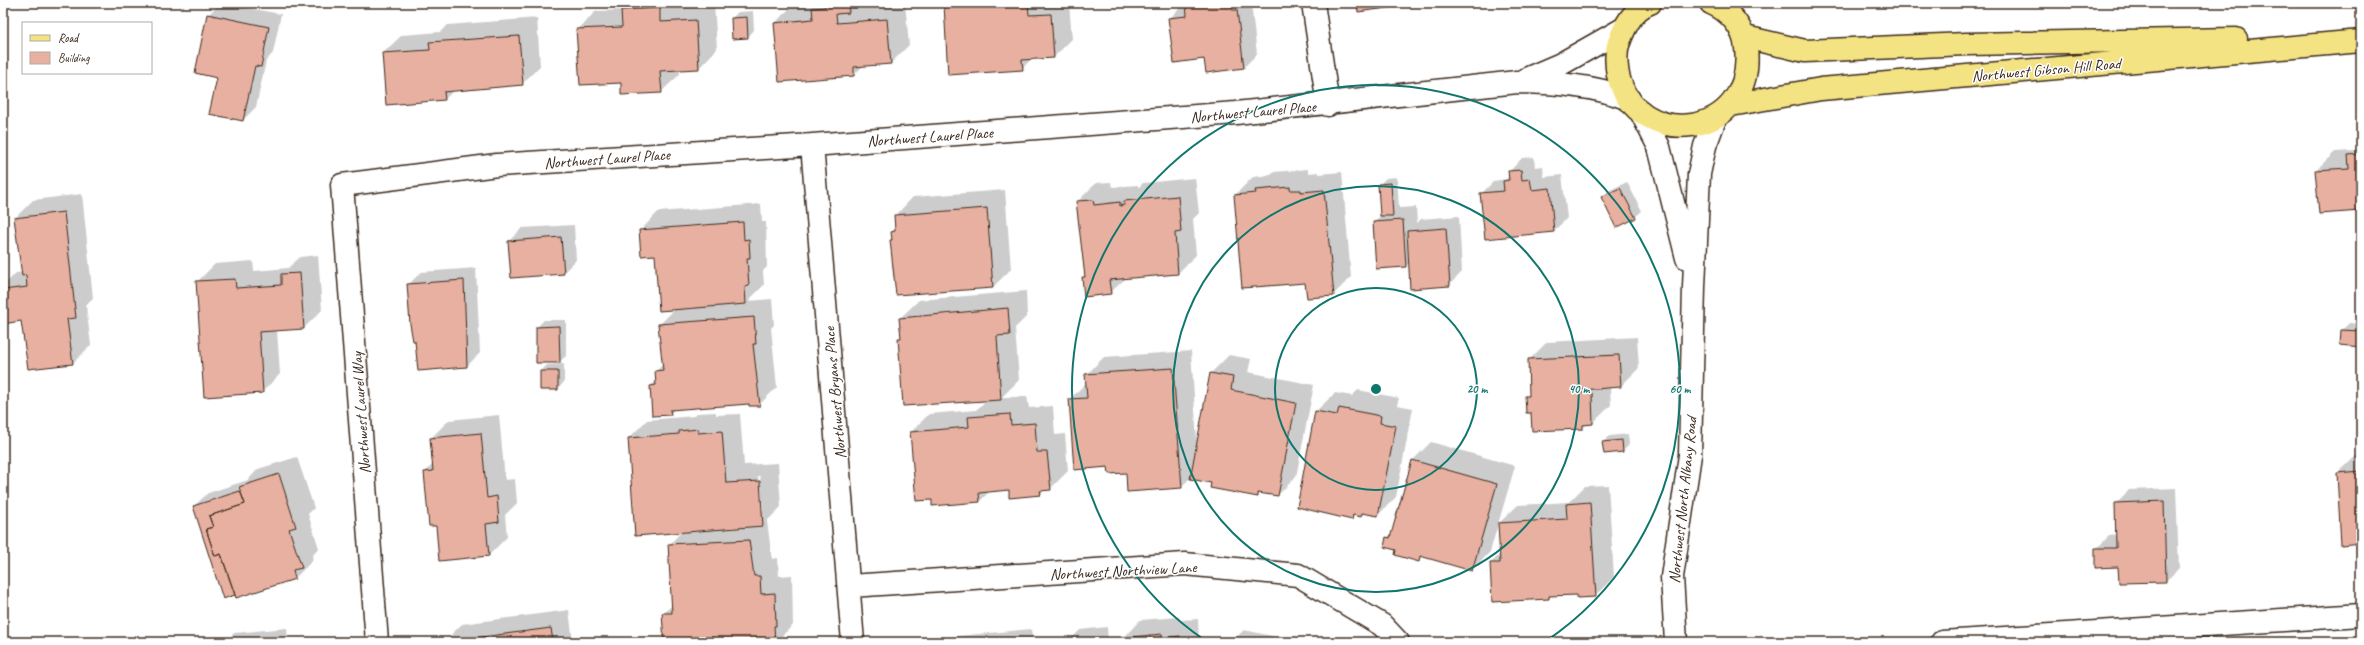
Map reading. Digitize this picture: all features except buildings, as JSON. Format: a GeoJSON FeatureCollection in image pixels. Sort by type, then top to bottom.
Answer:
{"type":"FeatureCollection","features":[{"type":"Feature","properties":{"kind":"main road"},"geometry":{"type":"LineString","coordinates":[[1636,12],[1617,48],[1616,65],[1620,83],[1635,106],[1656,121],[1691,126],[1715,119],[1731,105],[1744,84],[1748,62],[1745,37],[1734,18],[1716,4]]}},
{"type":"Feature","properties":{"kind":"main road","name":"Northwest Gibson Hill Road"},"geometry":{"type":"LineString","coordinates":[[1745,37],[1776,46],[1805,50],[1974,44],[2361,37]]}},
{"type":"Feature","properties":{"kind":"main road","name":"Northwest Gibson Hill Road"},"geometry":{"type":"LineString","coordinates":[[1731,105],[1821,89],[2361,41]]}},
{"type":"Feature","properties":{"kind":"street"},"geometry":{"type":"LineString","coordinates":[[1313,3],[1328,105]]}},
{"type":"Feature","properties":{"kind":"street","name":"Northwest Laurel Place"},"geometry":{"type":"LineString","coordinates":[[1517,82],[1561,64],[1636,12]]}},
{"type":"Feature","properties":{"kind":"street","name":"Northwest Laurel Place"},"geometry":{"type":"LineString","coordinates":[[342,185],[497,165],[812,145],[1328,105],[1517,82],[1552,83],[1600,90],[1635,106]]}},
{"type":"Feature","properties":{"kind":"street","name":"Northwest North Albany Road"},"geometry":{"type":"LineString","coordinates":[[1635,106],[1662,154],[1694,287]]}},
{"type":"Feature","properties":{"kind":"street","name":"Northwest North Albany Road"},"geometry":{"type":"LineString","coordinates":[[1676,642],[1672,577],[1690,455],[1694,287],[1699,174],[1715,119]]}},
{"type":"Feature","properties":{"kind":"street","name":"Northwest Bryans Place"},"geometry":{"type":"LineString","coordinates":[[812,145],[850,586],[853,642]]}},
{"type":"Feature","properties":{"kind":"street","name":"Northwest Laurel Way"},"geometry":{"type":"LineString","coordinates":[[342,185],[377,642]]}},
{"type":"Feature","properties":{"kind":"street","name":"Northwest Northview Lane"},"geometry":{"type":"LineString","coordinates":[[850,586],[1185,564],[1298,574],[1382,625],[1398,642]]}},
{"type":"Feature","properties":{"kind":"street"},"geometry":{"type":"LineString","coordinates":[[1942,642],[2361,615]]}}]}
